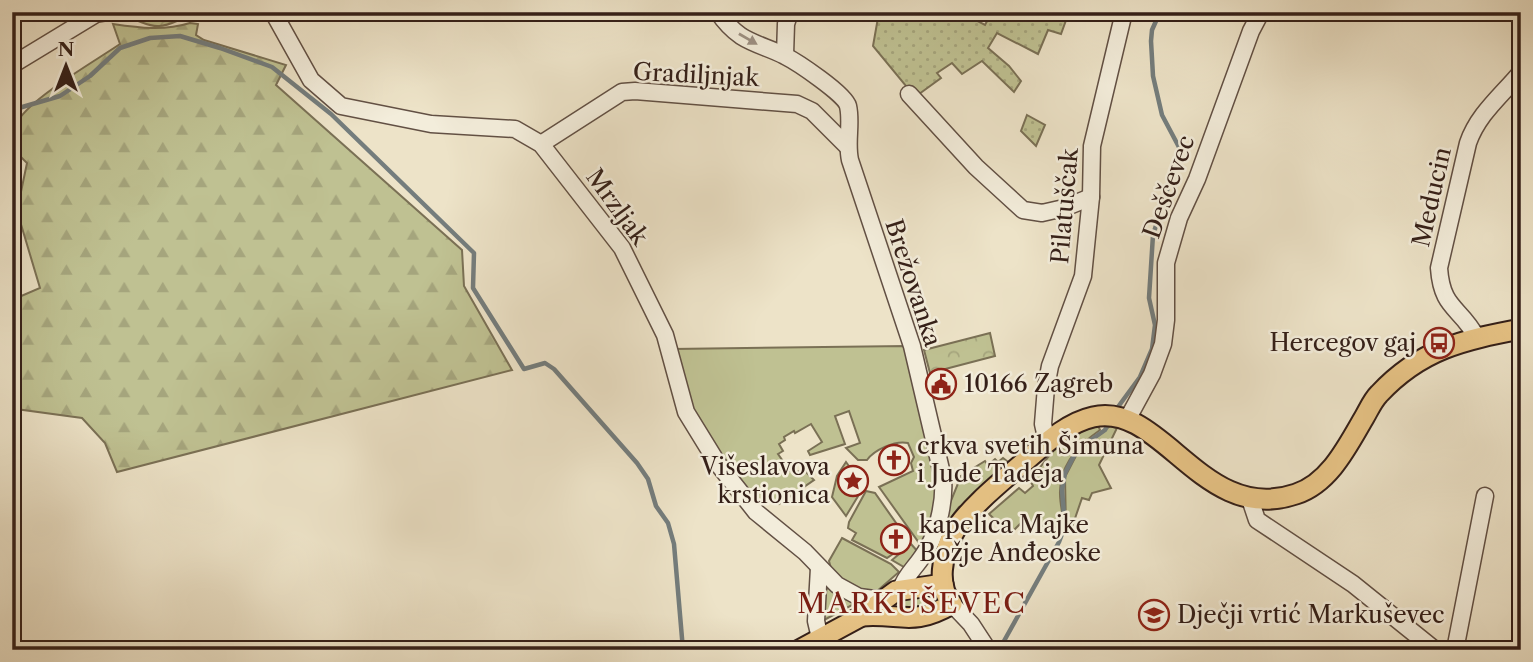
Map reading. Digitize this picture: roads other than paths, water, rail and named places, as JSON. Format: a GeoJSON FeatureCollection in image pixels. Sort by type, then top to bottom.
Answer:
{"type":"FeatureCollection","features":[{"type":"Feature","properties":{"kind":"main road"},"geometry":{"type":"LineString","coordinates":[[862,616],[898,619],[928,616],[952,604],[943,584],[944,556],[958,524],[1047,442],[1080,421],[1117,417],[1146,431],[1209,481],[1250,499],[1296,494],[1320,482],[1346,448],[1378,395],[1421,358],[1444,347],[1477,338],[1519,332]]}},
{"type":"Feature","properties":{"kind":"main road"},"geometry":{"type":"LineString","coordinates":[[799,650],[862,616],[892,594],[943,584]]}},
{"type":"Feature","properties":{"kind":"main road"},"geometry":{"type":"LineString","coordinates":[[892,594],[891,607],[898,619]]}},
{"type":"Feature","properties":{"kind":"street"},"geometry":{"type":"LineString","coordinates":[[12,65],[96,14],[108,12]]}},
{"type":"Feature","properties":{"kind":"street","name":"Mrzljak"},"geometry":{"type":"LineString","coordinates":[[272,12],[311,80],[341,106],[431,124],[515,129],[541,144],[622,248],[664,335],[686,412],[718,464],[756,512],[850,593],[867,599],[892,594]]}},
{"type":"Feature","properties":{"kind":"street","name":"Brežovanka"},"geometry":{"type":"LineString","coordinates":[[718,12],[737,34],[752,43],[785,55],[845,101],[848,107],[847,146],[869,222],[912,346],[943,478],[943,495],[936,528],[924,555],[892,594]]}},
{"type":"Feature","properties":{"kind":"street"},"geometry":{"type":"LineString","coordinates":[[785,55],[786,24],[790,12]]}},
{"type":"Feature","properties":{"kind":"street","name":"Pilatuščak"},"geometry":{"type":"LineString","coordinates":[[1047,442],[1043,424],[1046,387],[1050,366],[1083,276],[1091,197],[1092,146],[1124,12]]}},
{"type":"Feature","properties":{"kind":"street","name":"Deščevec"},"geometry":{"type":"LineString","coordinates":[[1117,417],[1152,374],[1163,344],[1166,320],[1166,263],[1179,218],[1197,179],[1251,31],[1261,12]]}},
{"type":"Feature","properties":{"kind":"street","name":"Meducin"},"geometry":{"type":"LineString","coordinates":[[1477,338],[1469,323],[1446,300],[1440,289],[1439,268],[1473,128],[1521,72]]}},
{"type":"Feature","properties":{"kind":"street","name":"Gradiljnjak"},"geometry":{"type":"LineString","coordinates":[[541,144],[622,92],[635,91],[797,104],[812,111],[847,146]]}},
{"type":"Feature","properties":{"kind":"street"},"geometry":{"type":"LineString","coordinates":[[909,94],[976,167],[1023,210],[1042,213],[1065,208],[1091,197]]}},
{"type":"Feature","properties":{"kind":"street"},"geometry":{"type":"LineString","coordinates":[[1455,650],[1485,496]]}},
{"type":"Feature","properties":{"kind":"street"},"geometry":{"type":"LineString","coordinates":[[1250,499],[1257,520],[1353,584],[1435,650]]}},
{"type":"Feature","properties":{"kind":"street"},"geometry":{"type":"LineString","coordinates":[[819,568],[816,621],[820,638]]}},
{"type":"Feature","properties":{"kind":"street"},"geometry":{"type":"LineString","coordinates":[[952,604],[971,624],[988,650]]}},
{"type":"Feature","properties":{"kind":"waterway"},"geometry":{"type":"LineString","coordinates":[[1115,411],[1140,377],[1152,349],[1155,325],[1149,298],[1153,235],[1180,149],[1162,115],[1153,76],[1152,30],[1160,12]]}},
{"type":"Feature","properties":{"kind":"waterway"},"geometry":{"type":"LineString","coordinates":[[12,110],[60,96],[90,76],[120,48],[150,38],[180,36],[272,67],[331,114],[474,253],[473,288],[524,369],[545,363],[554,369],[648,479],[656,506],[668,523],[674,544],[683,650]]}},
{"type":"Feature","properties":{"kind":"waterway"},"geometry":{"type":"LineString","coordinates":[[999,650],[1059,542],[1065,526],[1062,490],[1065,473],[1077,450],[1105,430],[1109,422]]}},
{"type":"Feature","properties":{"kind":"place","name":"Hercegov gaj"},"geometry":{"type":"Point","coordinates":[1439,343]}},
{"type":"Feature","properties":{"kind":"place","name":"10166 Zagreb"},"geometry":{"type":"Point","coordinates":[941,384]}},
{"type":"Feature","properties":{"kind":"place","name":"crkva svetih Šimuna i Jude Tadeja"},"geometry":{"type":"Point","coordinates":[894,460]}},
{"type":"Feature","properties":{"kind":"place","name":"Višeslavova krstionica"},"geometry":{"type":"Point","coordinates":[853,481]}},
{"type":"Feature","properties":{"kind":"place","name":"kapelica Majke Božje Anđeoske"},"geometry":{"type":"Point","coordinates":[896,539]}},
{"type":"Feature","properties":{"kind":"place","name":"Dječji vrtić Markuševec"},"geometry":{"type":"Point","coordinates":[1154,615]}},
{"type":"Feature","properties":{"kind":"district","name":"MARKUŠEVEC"},"geometry":{"type":"Point","coordinates":[912,603]}}]}
